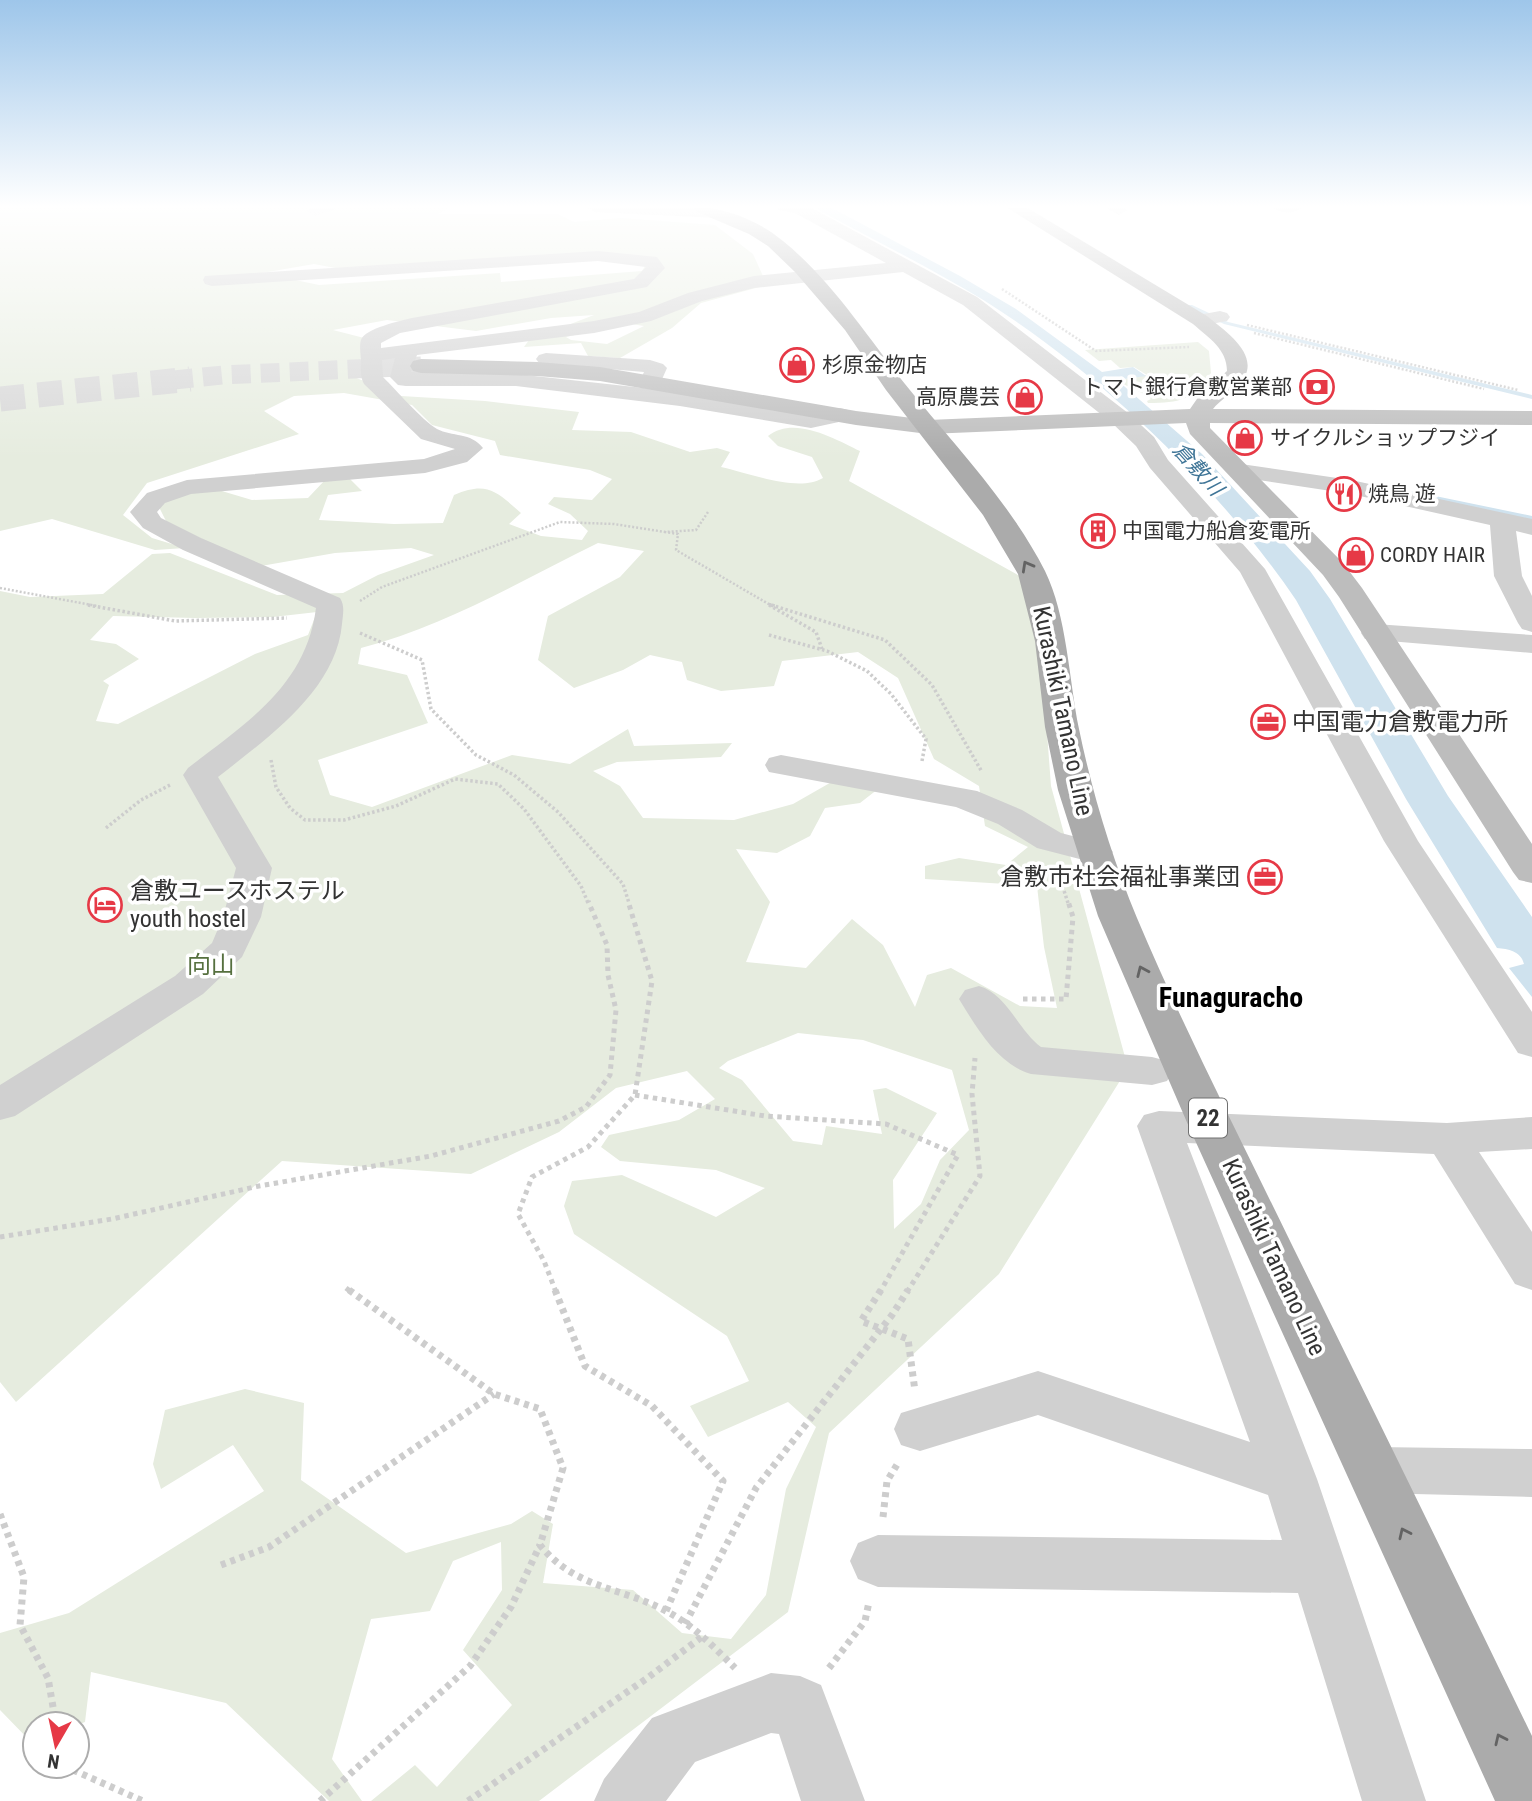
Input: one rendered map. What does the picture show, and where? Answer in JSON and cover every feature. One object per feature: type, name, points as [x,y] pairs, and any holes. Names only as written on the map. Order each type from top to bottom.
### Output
[{"type":"main road","name":"Kurashiki Tamano Line","points":[[821,291],[852,326],[894,385],[995,512],[1032,574],[1050,641],[1062,727],[1073,778],[1075,859],[1117,916],[1165,1060],[1212,1127],[1529,1801]]},
{"type":"street","points":[[0,1105],[190,985],[229,949],[242,917],[254,868],[200,775],[298,691],[340,626],[330,604],[192,544],[152,523],[143,512],[156,498],[187,487],[425,466],[459,457],[471,448],[456,440],[429,434],[372,379],[371,340],[394,328],[603,291]]},
{"type":"street","points":[[715,291],[644,317],[509,339],[414,359],[400,372],[401,377],[406,380],[516,380],[668,397],[811,421],[840,415]]},
{"type":"street","points":[[952,291],[970,301],[1126,418],[1146,442],[1158,463],[1252,569],[1401,841],[1532,1043]]},
{"type":"street","points":[[1160,291],[1209,319],[1227,342],[1240,366],[1234,380],[1209,399],[1198,416],[1198,429],[1333,569],[1352,594],[1532,872]]},
{"type":"street","points":[[509,339],[512,350],[528,356],[650,366],[656,368],[651,381]]},
{"type":"street","points":[[371,355],[651,381],[840,415],[928,426],[1162,416],[1532,418]]},
{"type":"street","points":[[770,402],[835,405],[882,395],[894,385]]},
{"type":"street","points":[[1241,471],[1351,487],[1532,527]]},
{"type":"street","points":[[1502,520],[1532,623]]},
{"type":"street","points":[[1375,633],[1532,644]]},
{"type":"street","points":[[781,765],[965,798],[997,811],[1075,859]]},
{"type":"street","points":[[979,999],[1016,1049],[1031,1060],[1165,1060],[1159,1126],[1290,1479],[1394,1801]]},
{"type":"street","points":[[1159,1126],[1447,1139],[1532,1133]]},
{"type":"street","points":[[1447,1139],[1532,1272]]},
{"type":"street","points":[[920,1429],[1038,1393],[1290,1479]]},
{"type":"street","points":[[1374,1470],[1532,1473]]},
{"type":"street","points":[[878,1561],[1318,1567]]},
{"type":"street","points":[[626,1801],[674,1740],[785,1704],[833,1801]]},
{"type":"path","points":[[1005,291],[1096,351],[1198,346]]},
{"type":"path","points":[[1209,319],[1520,391]]},
{"type":"path","points":[[1209,319],[1492,391]]},
{"type":"path","points":[[665,532],[696,530],[708,512]]},
{"type":"path","points":[[340,626],[360,601],[382,587],[560,522],[614,524],[678,534],[676,550],[816,632],[822,649]]},
{"type":"path","points":[[0,588],[176,621],[289,618],[340,626],[422,660],[431,709],[477,755],[514,775],[558,812],[624,884],[652,981],[635,1095],[588,1147],[532,1177],[518,1214],[544,1261],[585,1366],[652,1406],[723,1481],[666,1611]]},
{"type":"path","points":[[769,604],[886,640],[932,685],[982,771],[997,811]]},
{"type":"path","points":[[769,635],[822,649],[849,661],[877,679],[926,739],[917,789]]},
{"type":"path","points":[[0,1237],[112,1219],[259,1186],[431,1156],[559,1121],[586,1107],[610,1075],[616,1010],[608,975],[607,945],[581,886],[524,808],[498,784],[455,779],[396,806],[344,820],[305,820],[290,808],[276,788],[271,761],[275,753]]},
{"type":"path","points":[[107,828],[141,800],[175,783],[200,775]]},
{"type":"path","points":[[685,1625],[757,1488],[881,1329],[980,1176],[972,1094],[979,999],[1066,999],[1075,859]]},
{"type":"path","points":[[540,1545],[550,1562],[596,1587],[666,1611],[703,1636],[785,1704],[865,1621],[878,1561],[887,1481],[920,1429],[908,1339],[862,1321],[901,1259],[958,1155],[887,1124],[765,1116],[635,1095]]},
{"type":"path","points":[[320,1801],[470,1665],[511,1608],[540,1545],[563,1468],[540,1409],[495,1394],[346,1288]]},
{"type":"path","points":[[221,1565],[269,1547],[495,1394]]},
{"type":"path","points":[[0,1514],[24,1577],[20,1625],[48,1678],[54,1710]]},
{"type":"path","points":[[468,1801],[541,1748],[651,1678],[703,1636]]},
{"type":"path","points":[[91,1778],[143,1801]]},
{"type":"green space","name":"向山","points":[[0,291],[745,291],[701,303],[672,328],[620,358],[588,356],[581,343],[524,347],[529,340],[594,315],[551,318],[476,331],[387,320],[333,330],[368,339],[354,377],[401,396],[485,401],[579,412],[572,430],[631,432],[690,452],[717,448],[730,452],[721,467],[787,483],[813,482],[823,478],[812,457],[778,446],[768,436],[778,430],[790,428],[814,431],[860,451],[849,481],[1036,585],[1051,786],[1128,1068],[999,1274],[829,1433],[788,1612],[539,1801],[371,1801],[415,1765],[437,1787],[512,1705],[463,1650],[502,1590],[501,1542],[453,1561],[430,1611],[371,1619],[332,1759],[362,1801],[329,1801],[226,1703],[91,1672],[86,1710],[21,1710],[21,1732],[0,1710],[0,1633],[69,1613],[264,1491],[233,1445],[161,1489],[153,1464],[165,1410],[245,1389],[304,1403],[301,1480],[406,1553],[511,1524],[532,1511],[553,1524],[543,1583],[633,1590],[682,1633],[731,1639],[766,1595],[786,1489],[816,1427],[788,1402],[708,1437],[690,1406],[749,1381],[727,1336],[574,1234],[564,1206],[572,1181],[622,1175],[716,1217],[765,1188],[716,1170],[620,1161],[601,1147],[609,1135],[679,1120],[715,1099],[687,1071],[616,1088],[559,1132],[471,1174],[282,1161],[16,1402],[0,1382],[0,591],[30,597],[103,594],[152,554],[170,553],[277,595],[343,593],[378,575],[434,555],[411,548],[335,553],[261,566],[167,523],[158,505],[185,494],[215,489],[252,500],[308,498],[325,480],[349,478],[362,491],[328,495],[319,520],[394,524],[443,523],[454,495],[483,489],[498,494],[521,513],[509,524],[541,536],[582,540],[588,531],[570,514],[548,504],[554,497],[592,500],[612,479],[590,470],[500,455],[495,441],[432,425],[412,405],[344,393],[294,396],[264,411],[299,434],[147,483],[123,515],[152,538],[185,548],[155,550],[52,519],[0,531]],"holes":[[[625,323],[644,326],[607,344],[571,340],[566,337]],[[598,543],[644,551],[620,577],[548,616],[538,660],[574,688],[623,670],[650,655],[682,662],[687,680],[721,691],[774,686],[782,661],[858,652],[898,678],[934,759],[979,786],[985,826],[1028,847],[1006,865],[959,858],[925,866],[925,879],[1037,886],[1044,947],[1057,1008],[1020,1006],[951,968],[927,975],[915,1007],[883,945],[852,919],[806,968],[746,962],[770,902],[736,849],[777,853],[810,836],[825,808],[860,803],[878,789],[849,772],[793,804],[734,820],[643,818],[620,786],[593,771],[617,762],[721,757],[732,743],[634,746],[628,729],[570,764],[512,755],[372,807],[330,795],[318,760],[428,723],[407,675],[358,664],[361,648],[423,628],[453,615]],[[317,612],[308,635],[255,654],[118,724],[96,721],[109,685],[103,681],[139,659],[116,644],[90,640],[113,616],[273,617]],[[798,1033],[863,1040],[952,1070],[969,1130],[940,1160],[921,1204],[894,1229],[893,1180],[937,1113],[886,1088],[873,1090],[882,1134],[826,1126],[822,1145],[793,1141],[742,1080],[719,1068],[728,1061]]]},
{"type":"green space","points":[[1198,342],[1209,351],[1211,373],[1191,394],[1177,401],[1159,403],[1148,403],[1151,399],[1117,380],[1147,375],[1134,367],[1120,368],[1111,360],[1099,361],[1085,350]]},
{"type":"water","name":"倉敷川","points":[[969,291],[986,291],[1016,309],[1102,372],[1133,367],[1146,376],[1117,380],[1202,454],[1310,571],[1330,599],[1448,796],[1532,917],[1532,997],[1509,968],[1524,964],[1520,956],[1514,951],[1497,948],[1406,799],[1296,600],[1265,558],[1194,475],[1114,398],[1029,330]]},
{"type":"waterway","points":[[1190,306],[1226,323],[1532,397]]},
{"type":"waterway","points":[[1377,486],[1532,518]]},
{"type":"tunnel","points":[[174,380],[223,375],[421,366]]},
{"type":"tunnel","points":[[0,399],[190,379]]},
{"type":"place","name":"杉原金物店","points":[[797,365]]},
{"type":"place","name":"トマト銀行倉敷営業部","points":[[1317,387]]},
{"type":"place","name":"高原農芸","points":[[1025,397]]},
{"type":"place","name":"サイクルショップフジイ","points":[[1245,438]]},
{"type":"place","name":"焼鳥 遊","points":[[1344,494]]},
{"type":"place","name":"中国電力船倉変電所","points":[[1098,531]]},
{"type":"place","name":"CORDY HAIR","points":[[1356,555]]},
{"type":"place","name":"中国電力倉敷電力所","points":[[1268,722]]},
{"type":"place","name":"倉敷市社会福祉事業団","points":[[1265,877]]},
{"type":"place","name":"倉敷ユースホステル youth hostel","points":[[105,905]]},
{"type":"district","name":"Funaguracho","points":[[1231,997]]}]
